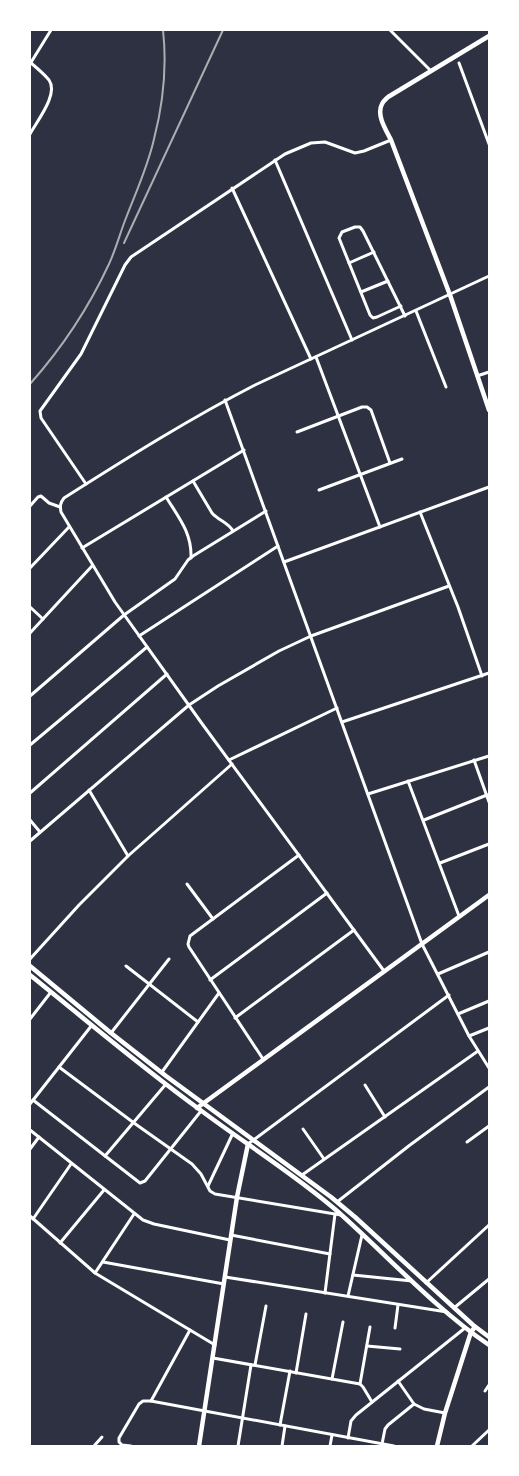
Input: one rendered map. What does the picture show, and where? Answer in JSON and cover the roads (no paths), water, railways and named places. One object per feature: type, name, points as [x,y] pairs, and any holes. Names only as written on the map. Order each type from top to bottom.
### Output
[{"type":"main road","points":[[489,36],[388,97],[380,110],[381,119],[391,140],[450,295],[489,410]]},
{"type":"main road","points":[[199,1110],[203,1103],[262,1059],[489,895]]},
{"type":"main road","points":[[30,966],[111,1033],[337,1203],[475,1327],[488,1335]]},
{"type":"main road","points":[[30,976],[199,1110],[298,1181],[342,1216],[465,1328],[489,1345]]},
{"type":"main road","points":[[199,1446],[237,1197],[248,1144]]},
{"type":"main road","points":[[437,1446],[445,1412],[471,1332],[475,1327]]},
{"type":"street","points":[[30,134],[49,101],[52,86],[49,80],[30,64],[51,30]]},
{"type":"street","points":[[390,30],[431,71]]},
{"type":"street","points":[[459,63],[489,142]]},
{"type":"street","points":[[86,484],[41,418],[40,411],[81,354],[127,261],[150,243],[284,154],[311,143],[325,142],[355,153],[391,140]]},
{"type":"street","points":[[275,160],[352,340]]},
{"type":"street","points":[[232,188],[311,359]]},
{"type":"street","points":[[401,306],[373,318],[370,315],[339,238],[342,232],[360,227],[374,252],[401,306],[406,316]]},
{"type":"street","points":[[349,263],[374,252]]},
{"type":"street","points":[[384,971],[228,760],[124,615],[69,527],[60,507],[61,501],[64,498],[225,400],[489,278]]},
{"type":"street","points":[[361,292],[388,280]]},
{"type":"street","points":[[416,311],[446,387]]},
{"type":"street","points":[[316,357],[380,527]]},
{"type":"street","points":[[477,376],[489,372]]},
{"type":"street","points":[[225,400],[422,944],[469,1036],[488,1065]]},
{"type":"street","points":[[296,432],[362,407],[367,407],[370,410],[390,463]]},
{"type":"street","points":[[82,548],[244,450]]},
{"type":"street","points":[[319,490],[402,459]]},
{"type":"street","points":[[193,481],[212,513],[216,518],[227,522],[233,531]]},
{"type":"street","points":[[284,562],[489,487]]},
{"type":"street","points":[[30,506],[39,496],[49,503],[60,507]]},
{"type":"street","points":[[166,497],[187,532],[191,548],[191,558]]},
{"type":"street","points":[[30,696],[124,615],[175,579],[191,558],[266,511]]},
{"type":"street","points":[[420,512],[450,586],[482,676]]},
{"type":"street","points":[[30,568],[69,527]]},
{"type":"street","points":[[139,636],[278,546]]},
{"type":"street","points":[[30,633],[92,565]]},
{"type":"street","points":[[30,841],[189,706],[248,667],[311,636],[450,586]]},
{"type":"street","points":[[30,607],[43,619]]},
{"type":"street","points":[[30,745],[147,647]]},
{"type":"street","points":[[342,722],[489,673]]},
{"type":"street","points":[[30,793],[167,674]]},
{"type":"street","points":[[228,760],[337,708]]},
{"type":"street","points":[[368,794],[489,756]]},
{"type":"street","points":[[474,760],[489,802]]},
{"type":"street","points":[[30,959],[79,905],[128,856],[232,764]]},
{"type":"street","points":[[408,781],[459,917]]},
{"type":"street","points":[[89,790],[128,856]]},
{"type":"street","points":[[424,820],[486,795]]},
{"type":"street","points":[[30,820],[40,832]]},
{"type":"street","points":[[440,864],[489,844]]},
{"type":"street","points":[[262,1059],[188,944],[190,936],[299,855]]},
{"type":"street","points":[[187,884],[213,919]]},
{"type":"street","points":[[210,980],[327,893]]},
{"type":"street","points":[[235,1018],[354,930]]},
{"type":"street","points":[[438,974],[489,952]]},
{"type":"street","points":[[111,1033],[169,959]]},
{"type":"street","points":[[126,966],[198,1022]]},
{"type":"street","points":[[30,1019],[51,992]]},
{"type":"street","points":[[162,1072],[219,993]]},
{"type":"street","points":[[248,1144],[449,995]]},
{"type":"street","points":[[458,1014],[489,1001]]},
{"type":"street","points":[[30,1104],[92,1024]]},
{"type":"street","points":[[469,1036],[489,1028]]},
{"type":"street","points":[[301,1176],[478,1051]]},
{"type":"street","points":[[59,1067],[198,1169],[210,1191],[215,1194],[342,1216]]},
{"type":"street","points":[[105,1156],[166,1084]]},
{"type":"street","points":[[365,1085],[385,1117]]},
{"type":"street","points":[[337,1203],[410,1145],[489,1088]]},
{"type":"street","points":[[33,1100],[140,1183],[145,1181],[171,1149],[199,1110]]},
{"type":"street","points":[[467,1142],[489,1126]]},
{"type":"street","points":[[302,1129],[324,1159]]},
{"type":"street","points":[[30,1130],[143,1220],[154,1224],[330,1254]]},
{"type":"street","points":[[207,1186],[233,1133]]},
{"type":"street","points":[[30,1149],[39,1137]]},
{"type":"street","points":[[72,1164],[31,1217],[95,1273],[215,1345]]},
{"type":"street","points":[[60,1243],[104,1190]]},
{"type":"street","points":[[95,1273],[134,1214]]},
{"type":"street","points":[[325,1293],[335,1214]]},
{"type":"street","points":[[426,1283],[489,1226]]},
{"type":"street","points":[[348,1296],[362,1235]]},
{"type":"street","points":[[103,1262],[224,1284]]},
{"type":"street","points":[[353,1275],[412,1281]]},
{"type":"street","points":[[225,1277],[447,1312]]},
{"type":"street","points":[[454,1308],[489,1279]]},
{"type":"street","points":[[395,1328],[398,1305]]},
{"type":"street","points":[[238,1446],[242,1418],[266,1306]]},
{"type":"street","points":[[296,1373],[306,1314]]},
{"type":"street","points":[[332,1379],[343,1322]]},
{"type":"street","points":[[360,1384],[370,1327]]},
{"type":"street","points":[[348,1438],[353,1417],[465,1328]]},
{"type":"street","points":[[151,1401],[190,1330]]},
{"type":"street","points":[[367,1346],[400,1349]]},
{"type":"street","points":[[213,1358],[360,1384],[372,1402]]},
{"type":"street","points":[[280,1425],[290,1372]]},
{"type":"street","points":[[398,1381],[414,1404],[424,1409],[445,1412]]},
{"type":"street","points":[[485,1391],[489,1385]]},
{"type":"street","points":[[130,1446],[122,1445],[119,1442],[119,1438],[139,1404],[143,1401],[394,1446]]},
{"type":"street","points":[[382,1444],[385,1429],[388,1425],[414,1404]]},
{"type":"street","points":[[282,1446],[285,1426]]},
{"type":"street","points":[[472,1446],[489,1430]]},
{"type":"street","points":[[330,1446],[332,1435]]},
{"type":"street","points":[[94,1446],[102,1437]]},
{"type":"railway","points":[[30,384],[64,342],[93,296],[111,258],[142,179],[157,126],[162,99],[165,57],[163,30]]},
{"type":"railway","points":[[124,243],[223,30]]}]
